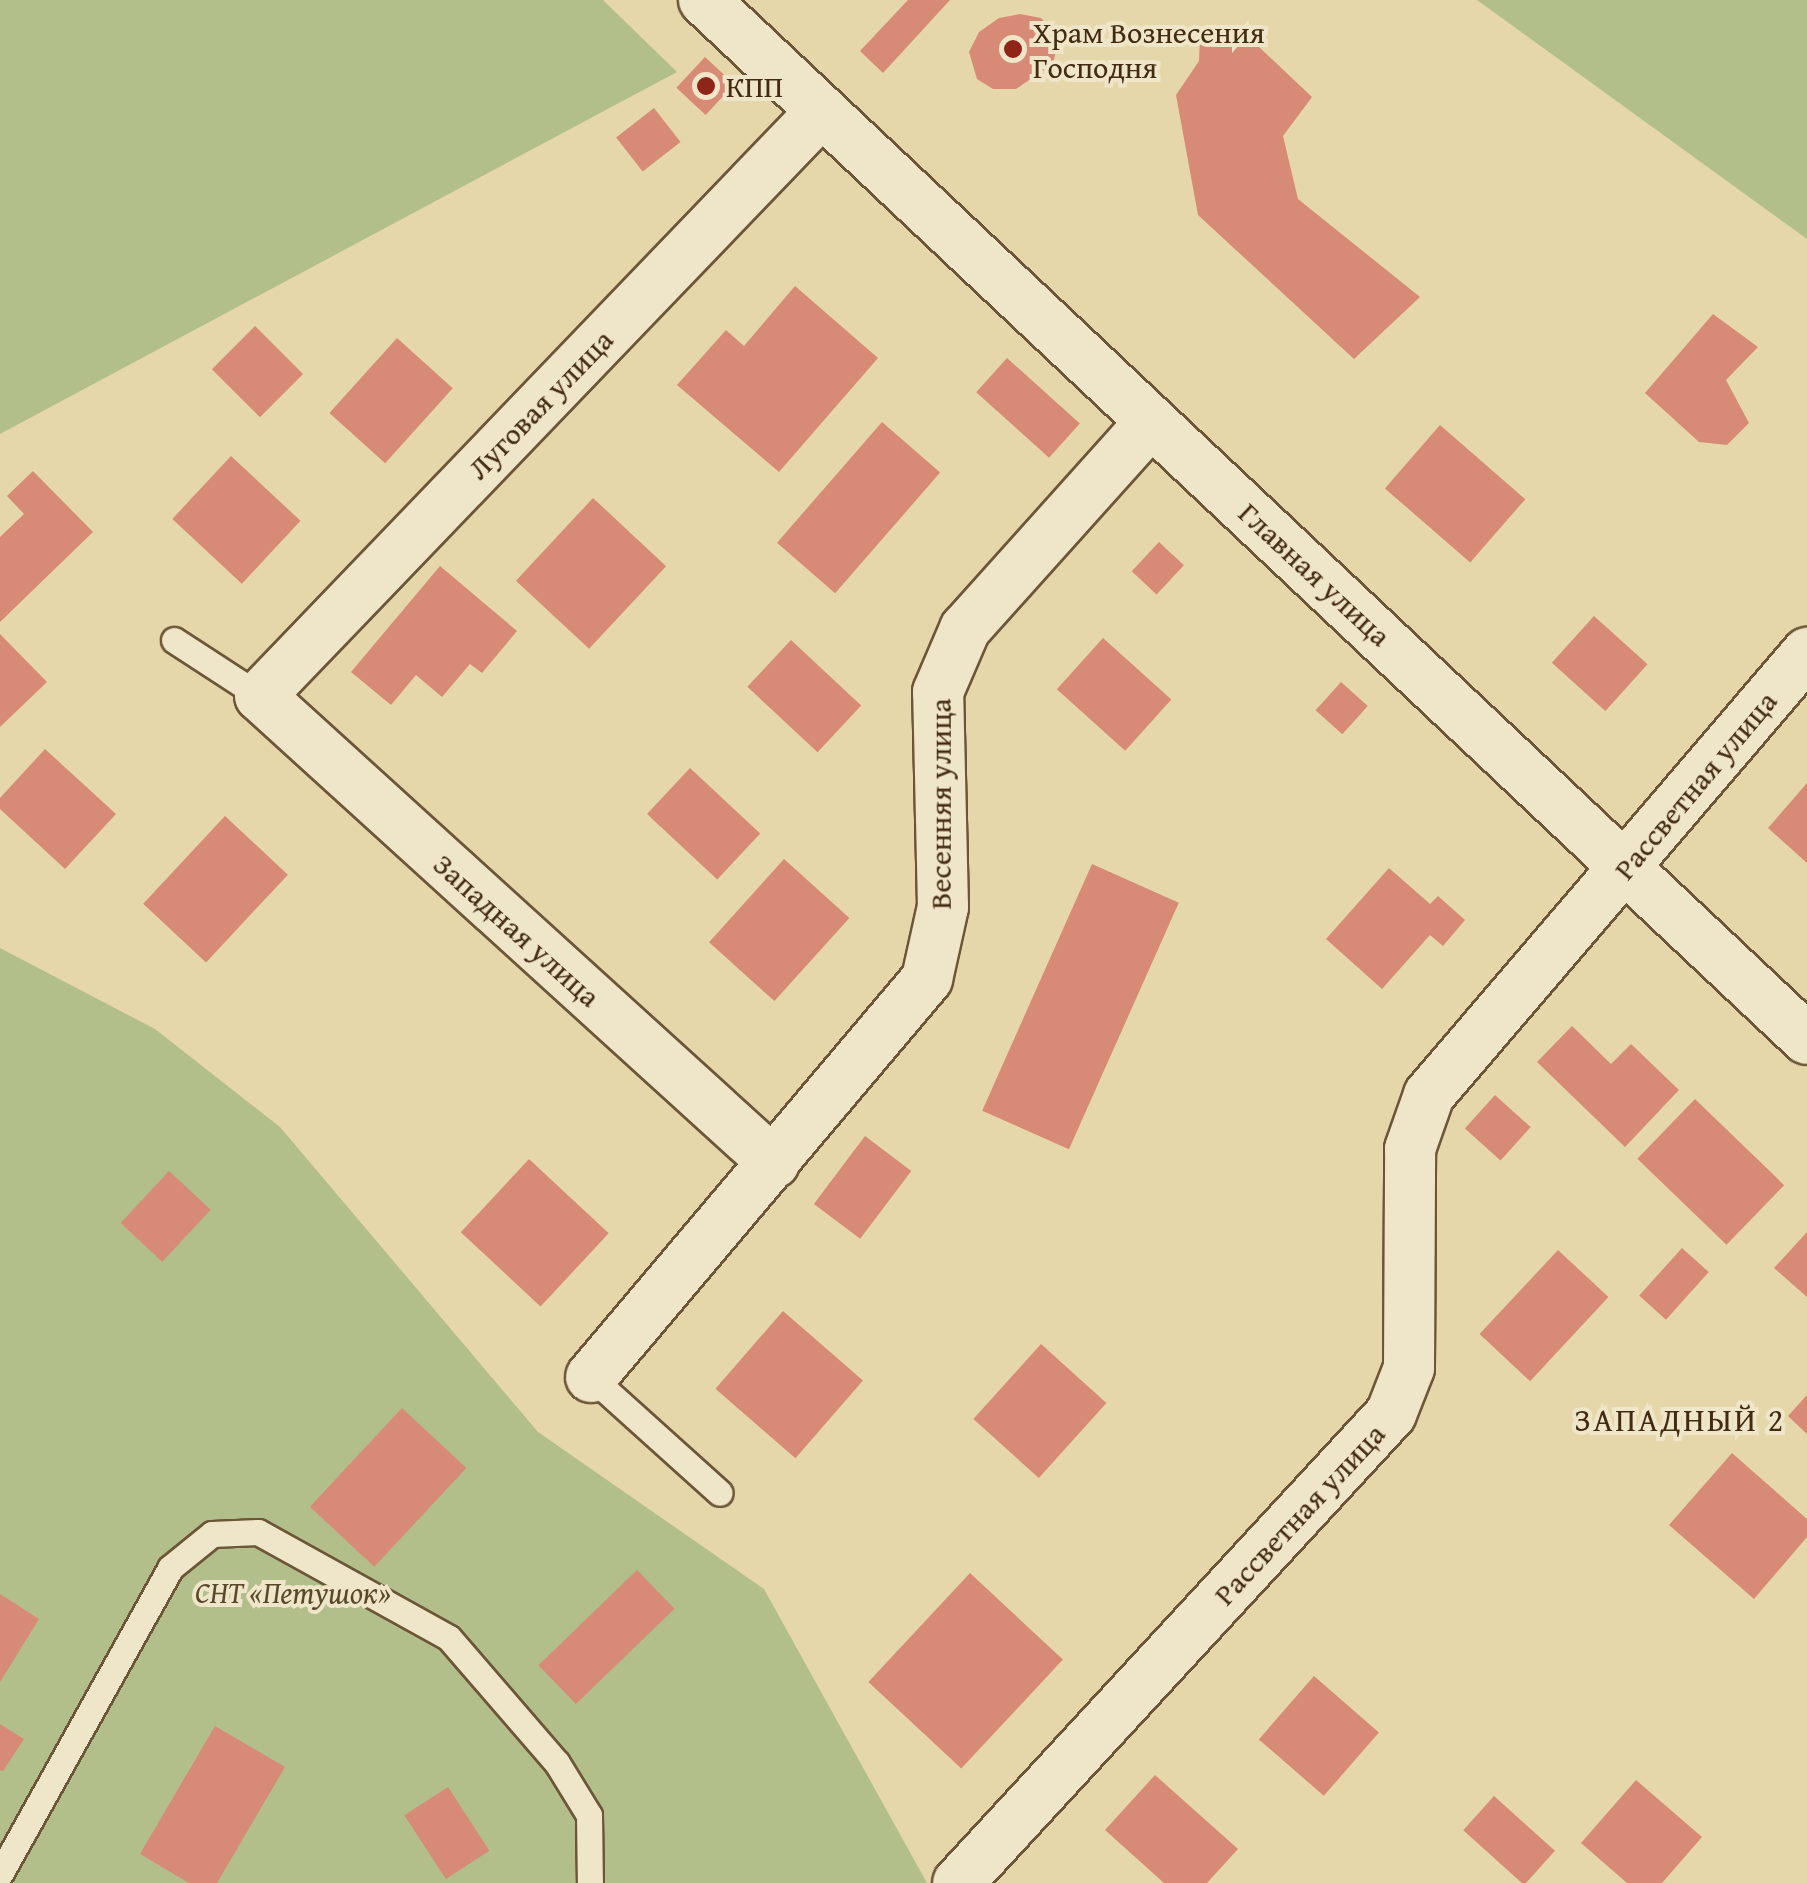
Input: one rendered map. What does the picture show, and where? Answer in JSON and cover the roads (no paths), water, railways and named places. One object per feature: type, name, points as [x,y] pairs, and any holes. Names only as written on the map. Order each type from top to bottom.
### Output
[{"type":"street","name":"Главная улица","points":[[704,0],[1628,866],[1807,1039]]},
{"type":"street","name":"Луговая улица","points":[[260,696],[821,112]]},
{"type":"street","name":"Весенняя улица","points":[[591,1377],[927,979],[943,907],[938,692],[966,629],[1152,422]]},
{"type":"street","name":"Рассветная улица","points":[[958,1883],[1391,1414],[1409,1368],[1410,1149],[1429,1095],[1807,653]]},
{"type":"street","name":"Западная улица","points":[[260,696],[774,1163]]},
{"type":"lane","points":[[174,640],[260,696]]},
{"type":"lane","points":[[591,1377],[720,1493]]},
{"type":"lane","points":[[0,1874],[170,1568],[212,1534],[258,1532],[449,1638],[557,1763],[589,1815],[590,1883]]},
{"type":"place","name":"Храм Вознесения Господня","points":[[1013,49]]},
{"type":"place","name":"КПП","points":[[706,86]]},
{"type":"district","name":"ЗАПАДНЫЙ 2","points":[[1680,1420]]},
{"type":"park label","name":"СНТ «Петушок»","points":[[293,1592]]}]
